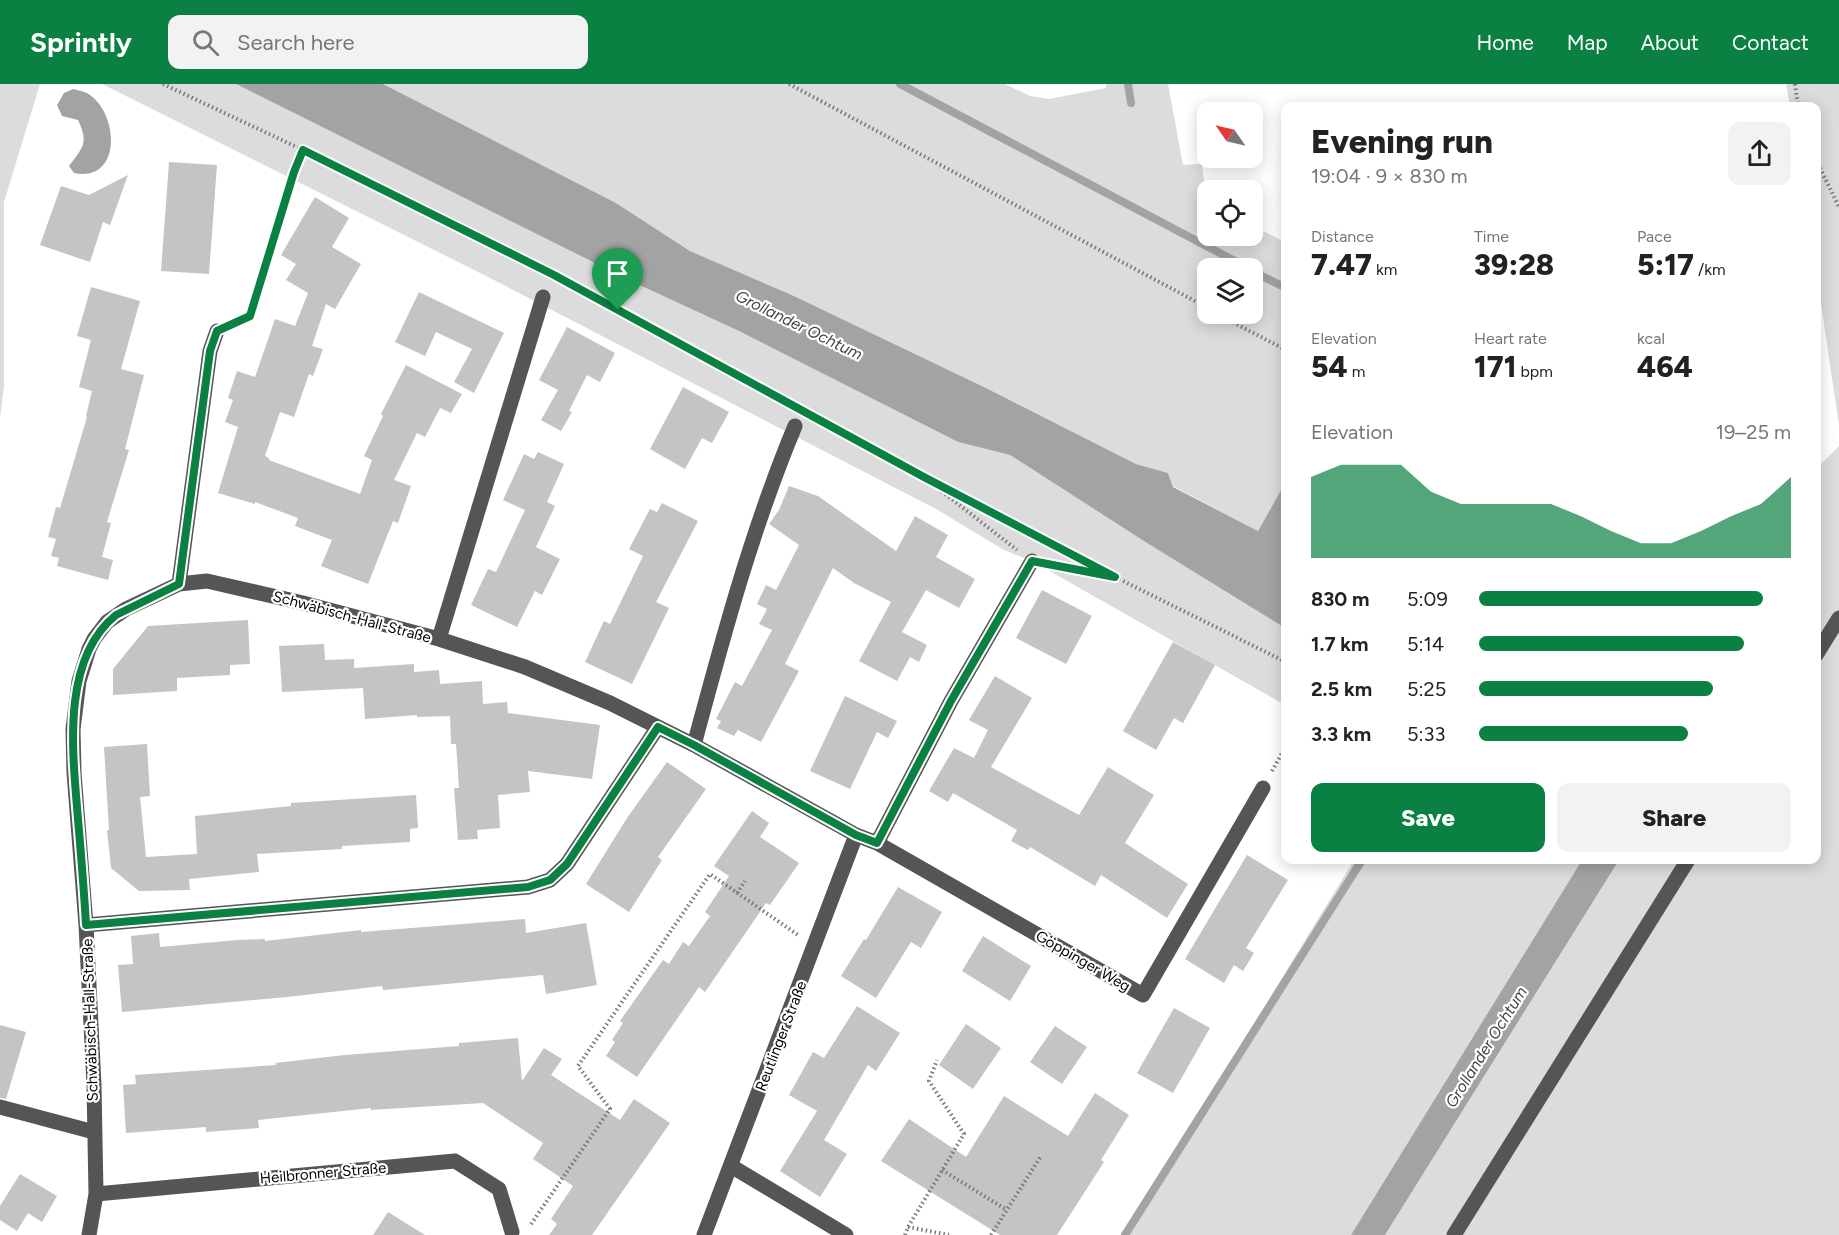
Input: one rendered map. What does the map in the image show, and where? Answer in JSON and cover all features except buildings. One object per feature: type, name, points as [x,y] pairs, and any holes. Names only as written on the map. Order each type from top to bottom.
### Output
[{"type":"street","name":"Schwäbisch-Hall-Straße","points":[[439,639],[543,297]]},
{"type":"street","points":[[179,584],[210,351],[217,331]]},
{"type":"street","points":[[694,745],[751,540],[795,426]]},
{"type":"street","points":[[877,843],[951,701],[1032,561]]},
{"type":"street","name":"Schwäbisch-Hall-Straße","points":[[89,1235],[96,1194],[94,1086],[86,925],[73,750],[75,705],[82,670],[94,639],[107,622],[126,609],[179,584],[207,581],[303,603],[439,639],[525,668],[610,703],[694,745],[856,835],[877,843]]},
{"type":"street","points":[[1821,647],[1839,618]]},
{"type":"street","points":[[86,925],[528,887],[550,880],[567,864],[658,727]]},
{"type":"street","name":"Göppinger Weg","points":[[877,843],[1143,995],[1263,788]]},
{"type":"street","name":"Reutlinger Straße","points":[[704,1235],[856,835]]},
{"type":"street","points":[[1454,1235],[1686,864]]},
{"type":"street","points":[[0,1107],[94,1132]]},
{"type":"street","name":"Heilbronner Straße","points":[[96,1194],[455,1161],[499,1189],[512,1232]]},
{"type":"street","points":[[731,1166],[846,1235]]},
{"type":"path","points":[[163,84],[303,150],[554,275],[922,476],[1115,577],[1281,660]]},
{"type":"path","points":[[789,84],[1197,302]]},
{"type":"path","points":[[1795,84],[1797,102]]},
{"type":"path","points":[[217,331],[250,316],[294,172],[303,150]]},
{"type":"path","points":[[1821,170],[1839,207]]},
{"type":"path","points":[[1236,324],[1281,347]]},
{"type":"path","points":[[922,476],[1032,561],[1115,577]]},
{"type":"path","points":[[1263,788],[1281,755]]},
{"type":"path","points":[[530,1225],[610,1109],[578,1066],[710,874],[815,947]]},
{"type":"path","points":[[737,893],[745,881]]},
{"type":"path","points":[[905,1235],[964,1134],[929,1082],[937,1060]]},
{"type":"path","points":[[991,1235],[1041,1156]]},
{"type":"path","points":[[942,1170],[1007,1210]]},
{"type":"path","points":[[908,1227],[949,1235]]},
{"type":"shaded area","points":[[0,84],[40,84],[4,202],[4,386],[0,418]]},
{"type":"shaded area","points":[[102,84],[236,84],[635,283],[739,331],[958,442],[1010,455],[1281,626],[1281,703],[1032,561],[1004,550],[936,509],[490,278]]},
{"type":"shaded area","points":[[383,84],[1005,84],[1030,96],[1049,99],[1106,88],[1106,84],[1168,84],[1183,165],[1197,164],[1197,168],[1202,168],[1204,180],[1197,180],[1197,246],[1263,246],[1263,231],[1281,240],[1281,490],[1258,531],[1173,486],[1168,473],[1136,464],[984,387],[794,296],[690,251],[616,203]]},
{"type":"shaded area","points":[[1786,84],[1839,84],[1839,425],[1821,304],[1821,102],[1789,102]]},
{"type":"shaded area","points":[[1839,446],[1839,1235],[1385,1235],[1617,864],[1821,864],[1821,464]]},
{"type":"shaded area","points":[[1352,864],[1580,864],[1351,1235],[1125,1235]]},
{"type":"water","name":"Grollander Ochtum","points":[[236,84],[383,84],[616,203],[690,251],[794,296],[984,387],[1136,464],[1168,473],[1173,487],[1258,531],[1281,490],[1281,626],[1010,455],[958,442],[739,331],[635,283]]},
{"type":"water","points":[[73,89],[87,93],[98,102],[110,129],[111,144],[108,157],[101,167],[90,173],[74,173],[69,166],[81,149],[83,134],[78,120],[62,116],[57,105],[64,93]]},
{"type":"water","name":"Grollander Ochtum","points":[[1580,864],[1617,864],[1385,1235],[1351,1235]]},
{"type":"waterway","points":[[900,84],[1229,258]]},
{"type":"waterway","points":[[1128,84],[1131,103]]},
{"type":"waterway","points":[[1263,276],[1281,286]]},
{"type":"waterway","points":[[1125,1235],[1359,864]]},
{"type":"route","points":[[303,150],[554,275],[618,310],[922,476],[1115,577],[1032,561],[951,701],[877,843],[856,835],[658,727],[567,864],[550,880],[528,887],[86,925],[73,750],[75,705],[85,659],[94,639],[107,622],[153,595],[179,584],[210,351],[217,331],[250,316],[294,172],[303,150]]}]
